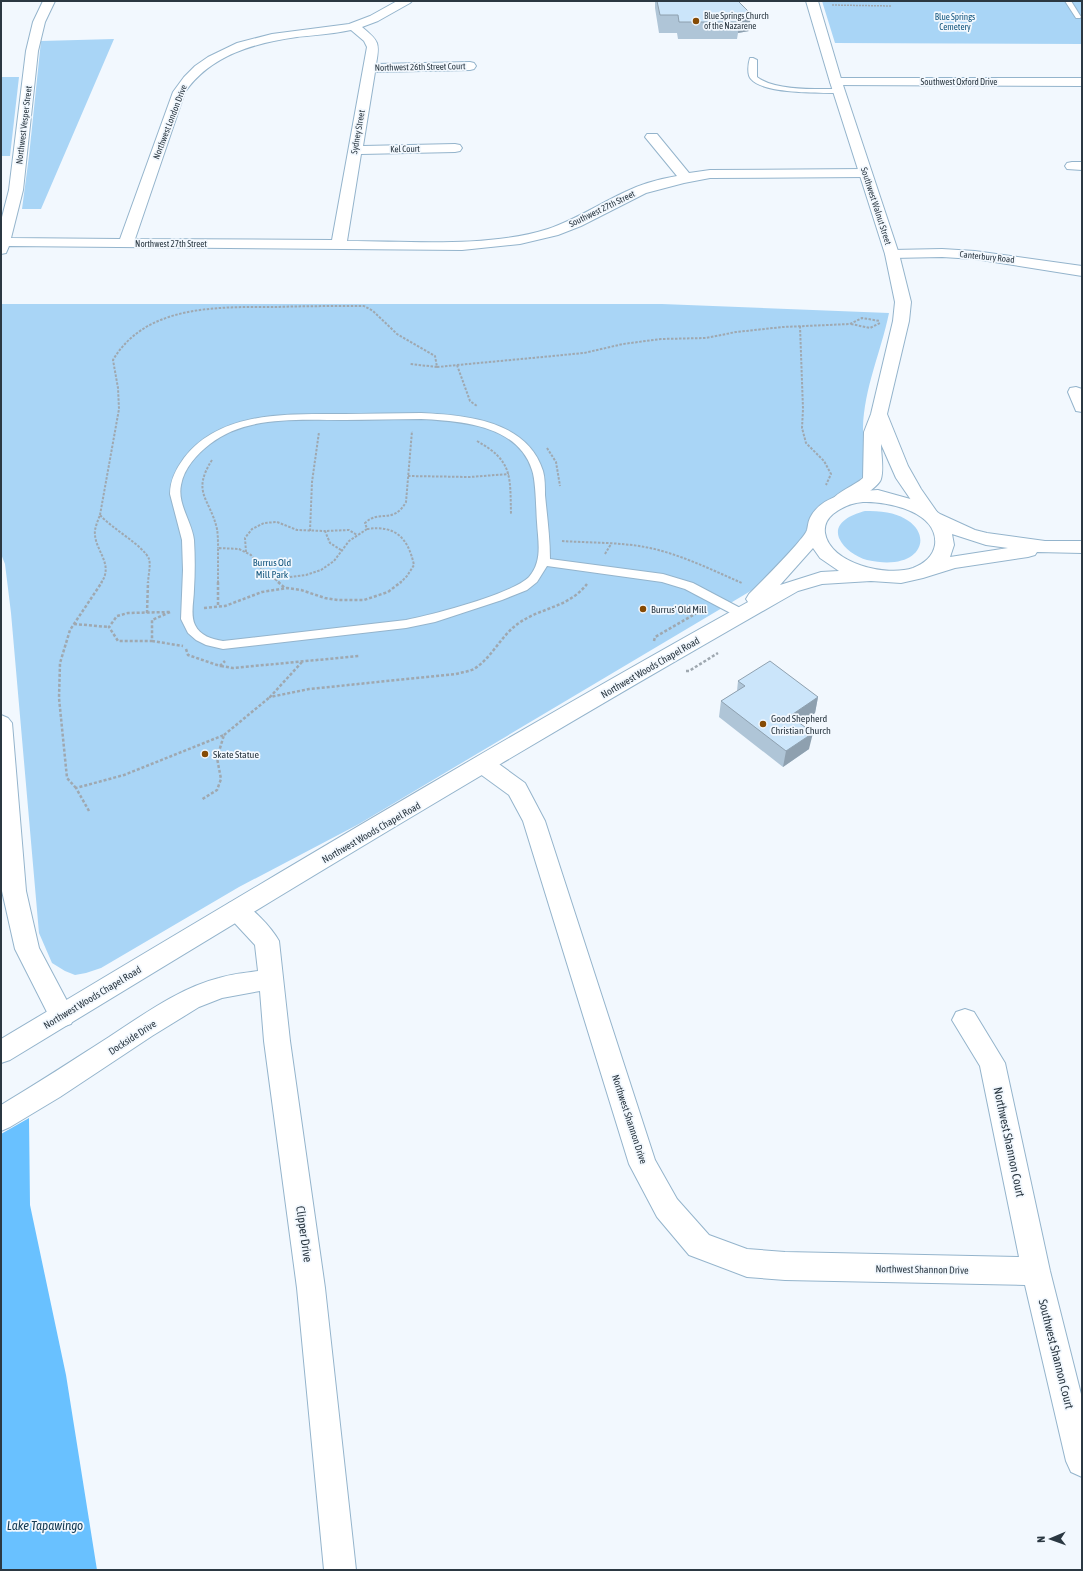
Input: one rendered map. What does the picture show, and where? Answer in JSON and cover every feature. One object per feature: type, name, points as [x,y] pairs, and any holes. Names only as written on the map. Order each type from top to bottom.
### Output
[{"type":"street","name":"Northwest Vesper Street","points":[[2,246],[16,190],[32,51],[39,22],[49,1]]},
{"type":"street","name":"Northwest London Drive","points":[[126,243],[180,92],[190,76],[198,68],[214,58],[257,41],[287,35],[353,26],[373,19],[406,1]]},
{"type":"street","name":"Southwest Walnut Street","points":[[813,3],[837,86],[892,254],[903,302],[901,321],[872,438],[874,468],[872,480],[861,489],[840,501]]},
{"type":"street","name":"Sydney Street","points":[[339,245],[372,47],[369,39],[353,26]]},
{"type":"street","name":"Northwest 26th Street Court","points":[[369,68],[470,66]]},
{"type":"street","name":"Southwest Oxford Drive","points":[[837,86],[1082,82]]},
{"type":"street","points":[[652,137],[686,178]]},
{"type":"street","name":"Kel Court","points":[[355,150],[455,148]]},
{"type":"street","name":"Southwest 27th Street","points":[[339,245],[462,246],[500,242],[545,234],[575,224],[641,190],[686,178],[710,174],[865,173]]},
{"type":"street","name":"Northwest 27th Street","points":[[2,246],[126,243],[339,245]]},
{"type":"street","name":"Canterbury Road","points":[[892,254],[942,253],[975,255],[1082,271]]},
{"type":"street","name":"Southwest Walnut Street","points":[[879,414],[887,442],[898,466],[908,484],[930,515]]},
{"type":"street","points":[[1045,547],[1018,553],[954,562],[912,575],[891,577],[869,575],[848,568],[831,559],[820,546],[815,533],[817,520],[826,509],[840,501],[858,497],[878,496],[899,500],[968,534],[986,539],[1045,547],[1082,547]]},
{"type":"street","points":[[912,575],[929,568],[940,557],[945,544],[942,531],[930,515]]},
{"type":"street","name":"Northwest Woods Chapel Road","points":[[742,614],[803,549],[815,533]]},
{"type":"street","name":"Northwest Woods Chapel Road","points":[[1,1052],[237,910],[650,666],[791,587],[821,578],[869,575]]},
{"type":"street","points":[[1,722],[14,891],[27,949],[62,1016]]},
{"type":"street","name":"Northwest Shannon Drive","points":[[484,765],[517,789],[534,821],[643,1164],[667,1208],[699,1245],[747,1263],[785,1266],[1036,1271]]},
{"type":"street","name":"Clipper Drive","points":[[237,910],[267,941],[277,1041],[311,1288],[340,1570]]},
{"type":"street","name":"Dockside Drive","points":[[1,1119],[52,1089],[143,1028],[190,1000],[220,988],[272,979]]},
{"type":"street","name":"Northwest Shannon Court","points":[[965,1020],[992,1064],[1036,1271]]},
{"type":"street","name":"Southwest Shannon Court","points":[[1036,1271],[1082,1461]]},
{"type":"lane","points":[[1068,1],[1078,17]]},
{"type":"lane","points":[[752,60],[754,77],[758,83],[788,89],[837,86]]},
{"type":"lane","points":[[421,416],[478,421],[506,433],[523,447],[534,460],[538,471],[544,562],[533,579],[523,587],[498,597],[431,619],[406,624],[233,645],[212,643],[199,638],[190,629],[187,618],[188,539],[176,498],[177,480],[188,460],[200,447],[221,433],[237,426],[259,420],[299,417],[421,416]]},
{"type":"lane","points":[[544,562],[663,578],[689,586],[742,614]]},
{"type":"path","points":[[813,3],[891,6]]},
{"type":"path","points":[[89,811],[76,788],[67,778],[59,698],[60,663],[70,630],[106,576],[104,558],[96,538],[95,530],[100,515],[119,409],[118,388],[113,360],[115,355],[137,334],[149,326],[170,316],[200,310],[232,307],[364,306],[375,312],[386,325],[397,334],[419,349],[435,356],[437,367]]},
{"type":"path","points":[[410,364],[437,367],[584,354],[623,344],[662,339],[706,338],[736,332],[800,326],[850,324],[870,328],[881,322],[877,319],[862,318],[850,324]]},
{"type":"path","points":[[800,326],[803,409],[802,428],[806,443],[824,461],[832,474],[821,490]]},
{"type":"path","points":[[367,529],[364,523],[367,519],[391,516],[402,511],[406,502],[408,476],[411,464],[412,430],[419,430]]},
{"type":"path","points":[[310,531],[310,505],[315,451],[319,431]]},
{"type":"path","points":[[472,439],[491,448],[499,455],[508,468],[511,514]]},
{"type":"path","points":[[213,459],[204,474],[201,490],[217,530],[218,607]]},
{"type":"path","points":[[408,476],[470,477],[509,474]]},
{"type":"path","points":[[100,515],[107,524],[145,552],[149,559],[147,612]]},
{"type":"path","points":[[246,552],[245,538],[252,528],[270,522],[277,522],[297,530],[349,530],[357,535]]},
{"type":"path","points":[[198,609],[232,604],[256,594],[286,588],[303,590],[330,599],[347,601],[369,599],[381,596],[405,580],[414,565],[411,550],[400,535],[394,531],[379,528],[367,529],[357,535],[341,550],[335,560],[321,571],[303,576],[273,579]]},
{"type":"path","points":[[325,531],[326,537],[330,542],[341,550]]},
{"type":"path","points":[[561,541],[639,547],[670,555],[742,584],[748,579]]},
{"type":"path","points":[[218,548],[227,548],[246,552],[251,555],[261,568],[273,579],[286,588]]},
{"type":"path","points":[[270,697],[316,688],[434,678],[456,674],[476,668],[489,656],[508,632],[520,622],[572,600],[583,591],[588,581]]},
{"type":"path","points":[[170,612],[152,620],[152,641],[118,641],[109,627],[117,616],[128,613],[170,612]]},
{"type":"path","points":[[655,637],[697,613]]},
{"type":"path","points":[[74,624],[109,627]]},
{"type":"path","points":[[220,666],[233,668],[359,656]]},
{"type":"path","points":[[76,788],[124,774],[224,735],[270,697],[302,662]]},
{"type":"path","points":[[201,800],[217,790],[220,779],[217,758],[224,735]]},
{"type":"green space","name":"Blue Springs Cemetery","points":[[822,1],[1082,1],[1082,44],[835,43]]},
{"type":"green space","points":[[114,39],[41,209],[22,209],[41,41]]},
{"type":"green space","points":[[1,77],[19,77],[10,156],[1,156]]},
{"type":"green space","name":"Burrus Old Mill Park","points":[[1,304],[662,304],[889,313],[866,399],[863,428],[866,457],[865,473],[852,486],[820,508],[814,516],[803,538],[795,548],[766,579],[754,589],[359,824],[239,887],[101,968],[75,975],[52,963],[39,933],[11,613],[5,564],[1,554]]},
{"type":"green space","points":[[865,511],[889,513],[907,520],[917,529],[920,540],[917,551],[907,559],[890,562],[867,560],[851,552],[844,546],[839,538],[839,527],[845,520],[855,514]]},
{"type":"water","name":"Lake Tapawingo","points":[[29,1118],[30,1205],[66,1375],[97,1570],[1,1570],[1,1134]]},
{"type":"building","points":[[657,1],[738,1],[751,14],[737,15],[739,22],[679,22],[678,15],[660,15]]},
{"type":"building","name":"Good Shepherd Christian Church","points":[[770,661],[818,697],[790,716],[813,733],[786,751],[721,701],[745,686],[738,681]]},
{"type":"place","name":"Blue Springs Church of the Nazarene","points":[[696,21]]},
{"type":"place","name":"Burrus' Old Mill","points":[[643,609]]},
{"type":"place","name":"Good Shepherd Christian Church","points":[[763,724]]},
{"type":"place","name":"Skate Statue","points":[[205,754]]}]
